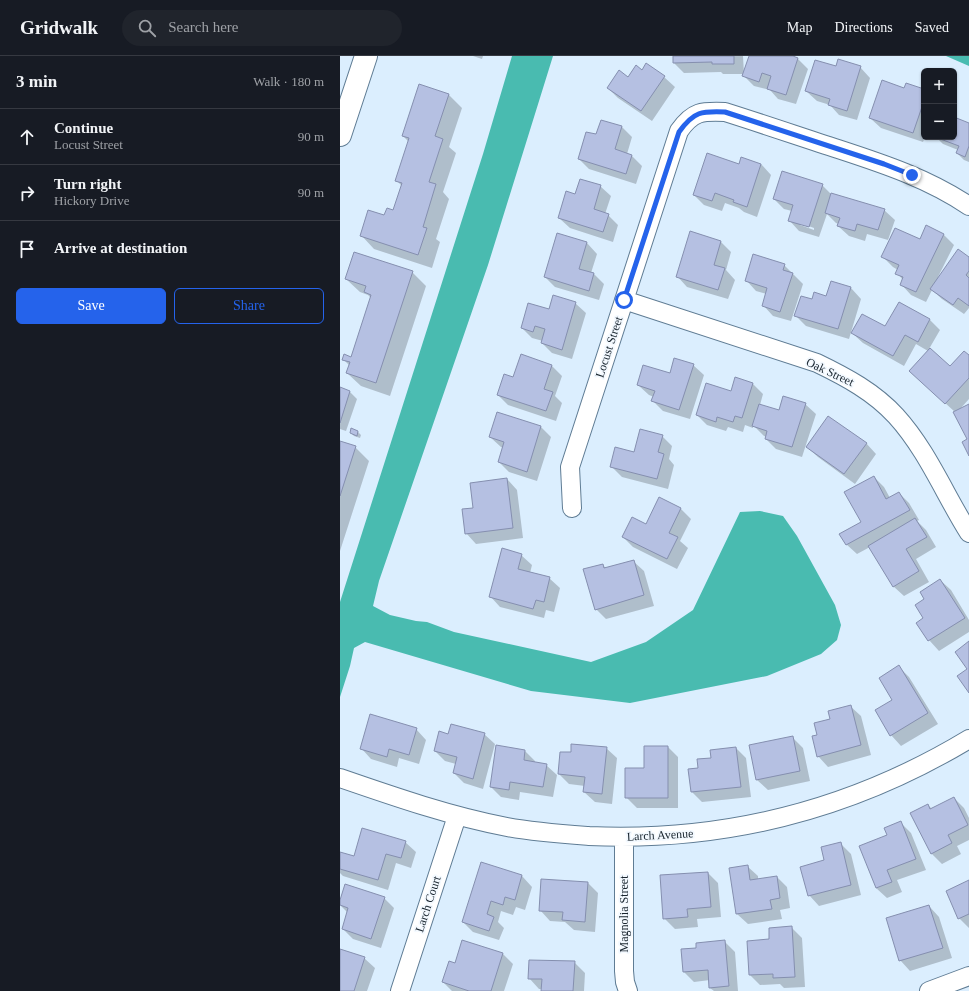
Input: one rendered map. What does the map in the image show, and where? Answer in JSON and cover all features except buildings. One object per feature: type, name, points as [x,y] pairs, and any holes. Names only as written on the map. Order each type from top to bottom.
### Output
[{"type":"main road","points":[[340,135],[366,56]]},
{"type":"street","name":"Locust Street","points":[[572,508],[570,467],[679,132],[686,122],[695,115],[706,111],[725,112],[884,164],[938,187],[969,206]]},
{"type":"street","name":"Oak Street","points":[[624,300],[817,363],[842,375],[865,390],[896,417],[914,438],[969,533]]},
{"type":"street","name":"Larch Avenue","points":[[340,778],[457,816],[508,827],[556,834],[624,837],[678,835],[726,829],[774,820],[821,807],[866,791],[900,776],[969,739]]},
{"type":"street","name":"Larch Court","points":[[400,991],[457,816]]},
{"type":"street","name":"Magnolia Street","points":[[624,837],[624,971],[628,991]]},
{"type":"street","points":[[929,991],[966,982]]},
{"type":"shaded area","points":[[512,56],[553,56],[488,265],[379,581],[373,606],[390,615],[427,622],[454,632],[591,662],[646,642],[693,610],[740,512],[760,511],[783,516],[797,536],[835,605],[841,625],[837,640],[821,654],[767,676],[630,703],[531,691],[365,642],[354,648],[340,697],[340,602],[483,154]]},
{"type":"shaded area","points":[[946,56],[969,56],[969,66]]},
{"type":"route","points":[[624,300],[679,132],[686,122],[695,115],[706,111],[725,112],[884,164],[912,175]]}]
